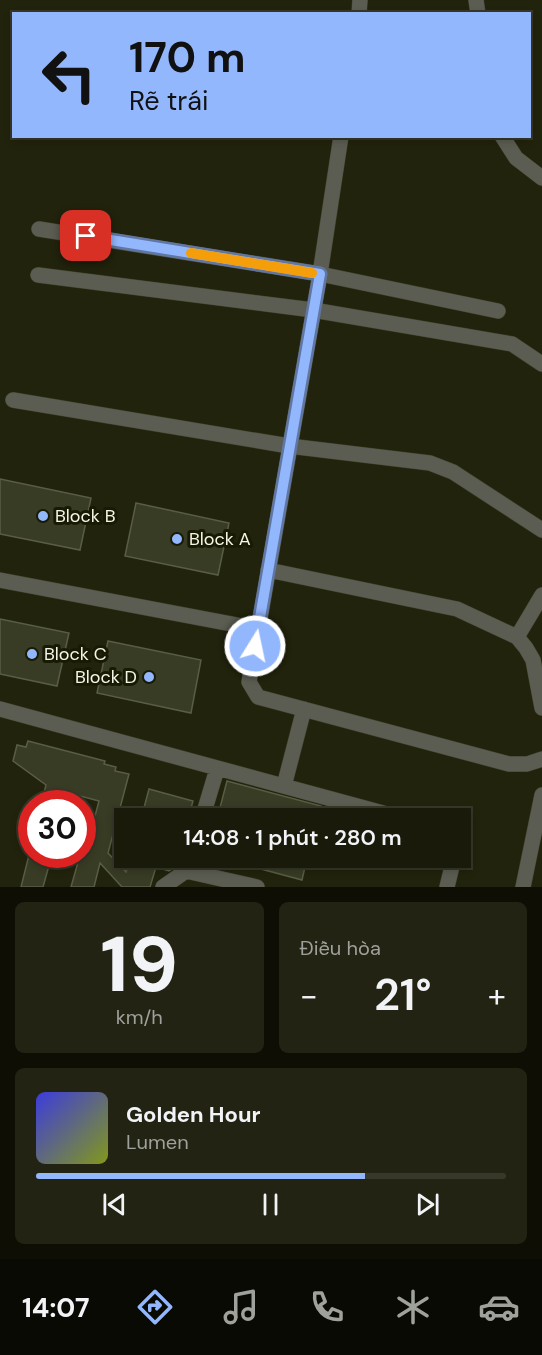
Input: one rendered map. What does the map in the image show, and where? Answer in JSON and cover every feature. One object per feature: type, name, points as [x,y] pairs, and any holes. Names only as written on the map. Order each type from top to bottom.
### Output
[{"type":"street","points":[[341,138],[320,274],[249,682],[258,697],[509,764],[527,764],[542,759]]},
{"type":"street","points":[[503,138],[516,158],[542,178]]},
{"type":"street","points":[[39,229],[320,274],[498,310]]},
{"type":"street","points":[[38,275],[313,310],[512,344],[542,364]]},
{"type":"street","points":[[14,400],[290,446],[430,463],[453,472],[542,530]]},
{"type":"street","points":[[268,570],[457,609],[517,637],[533,660],[542,708]]},
{"type":"street","points":[[0,580],[258,629]]},
{"type":"street","points":[[517,637],[542,596]]},
{"type":"street","points":[[0,709],[365,808]]},
{"type":"street","points":[[284,786],[304,709]]},
{"type":"street","points":[[205,808],[217,769]]},
{"type":"street","points":[[523,887],[542,795]]},
{"type":"street","points":[[163,887],[184,868]]},
{"type":"street","points":[[200,868],[258,887]]},
{"type":"street","points":[[447,887],[452,868]]},
{"type":"building","name":"Block B","points":[[0,479],[91,498],[80,550],[0,534]]},
{"type":"building","name":"Block A","points":[[136,503],[229,523],[218,575],[125,556]]},
{"type":"building","name":"Block C","points":[[0,619],[69,633],[57,686],[0,674]]},
{"type":"building","name":"Block D","points":[[108,641],[201,660],[191,713],[97,693]]},
{"type":"building","points":[[28,741],[105,761],[104,764],[116,767],[115,771],[129,774],[120,808],[114,808],[114,830],[108,853],[114,859],[114,868],[122,868],[126,872],[127,868],[156,868],[150,887],[122,887],[100,863],[94,887],[71,887],[76,868],[96,868],[96,812],[99,801],[96,800],[96,790],[45,790],[46,785],[13,761],[17,745],[26,747]]},
{"type":"building","points":[[227,781],[321,806],[321,808],[220,808]]},
{"type":"building","points":[[149,789],[193,801],[191,808],[144,808]]},
{"type":"building","points":[[26,868],[48,868],[43,887],[21,887]]},
{"type":"building","points":[[257,868],[305,868],[302,880]]},
{"type":"slow traffic","points":[[191,253],[312,273]]},
{"type":"place","name":"Block B","points":[[43,516]]},
{"type":"place","name":"Block A","points":[[177,539]]},
{"type":"place","name":"Block C","points":[[32,654]]},
{"type":"place","name":"Block D","points":[[149,677]]},
{"type":"route","points":[[86,236],[320,274],[255,646]]}]
